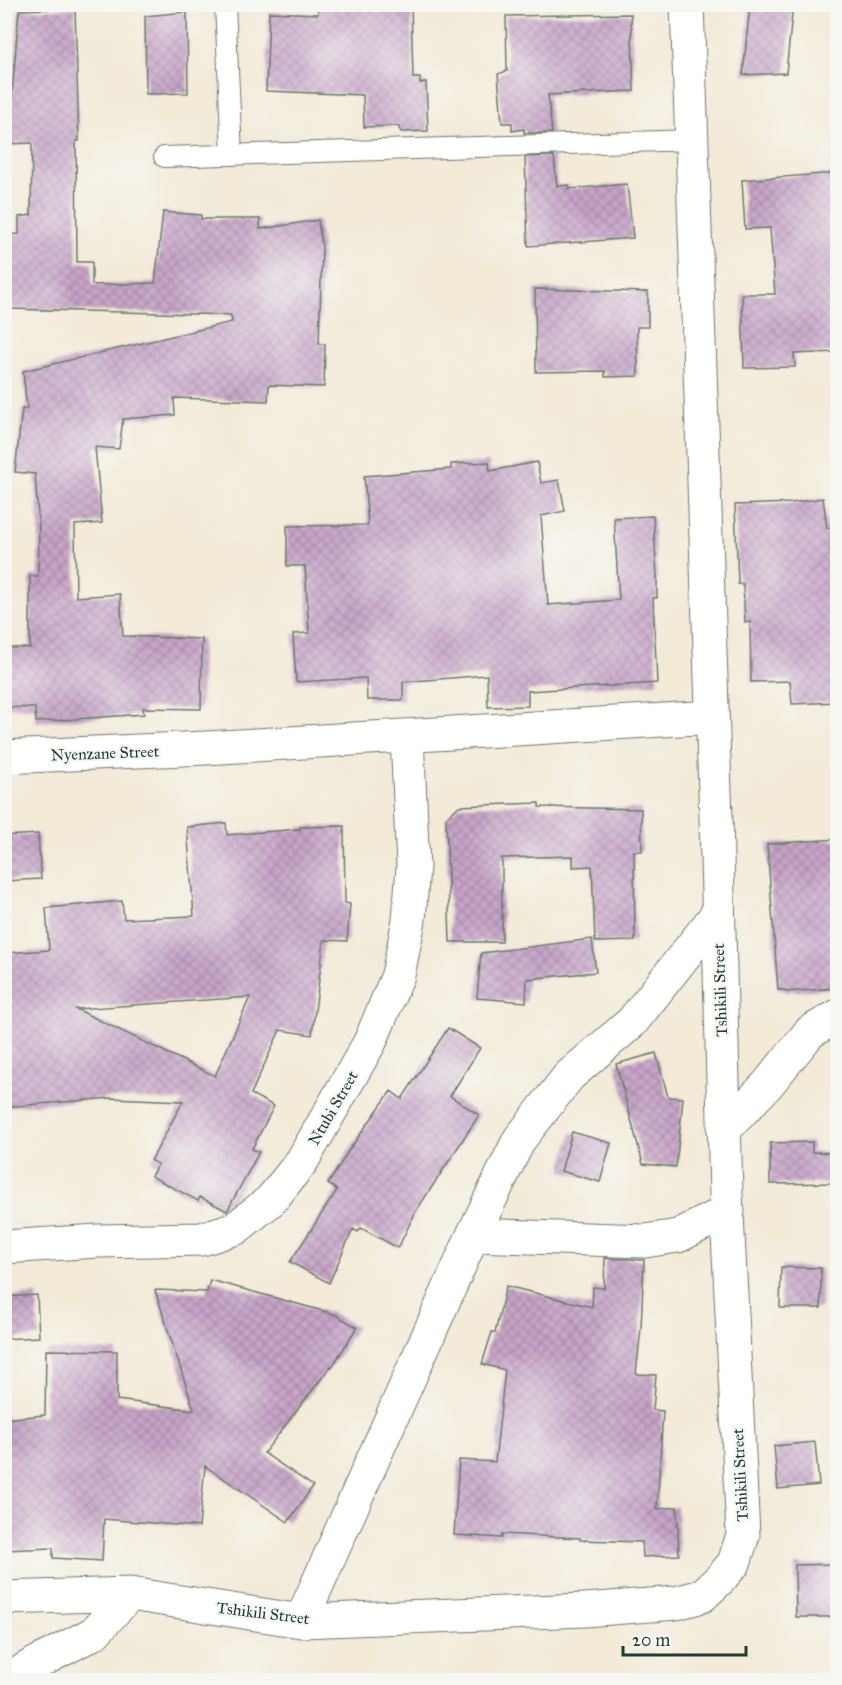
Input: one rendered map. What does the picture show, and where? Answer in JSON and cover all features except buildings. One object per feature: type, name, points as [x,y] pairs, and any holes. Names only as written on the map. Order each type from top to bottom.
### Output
[{"type":"street","name":"Tshikili Street","points":[[4,1598],[130,1594],[301,1620],[585,1610],[676,1603],[702,1596],[734,1563],[743,1535],[724,1130],[716,819],[687,4]]},
{"type":"street","name":"Nyenzane Street","points":[[4,757],[206,748],[712,717]]},
{"type":"street","name":"Ntubi Street","points":[[4,1247],[98,1241],[202,1239],[236,1228],[271,1200],[302,1161],[370,1042],[398,975],[409,920],[413,866],[407,736]]},
{"type":"street","points":[[301,1620],[473,1235],[519,1140],[569,1076],[632,1022],[718,913]]},
{"type":"street","points":[[724,1130],[767,1085],[810,1032],[837,1016]]},
{"type":"street","points":[[473,1235],[645,1241],[678,1236],[728,1211]]},
{"type":"street","points":[[9,1680],[28,1667],[94,1633],[130,1594]]},
{"type":"lane","points":[[225,4],[232,155]]},
{"type":"lane","points":[[164,158],[692,140]]}]
